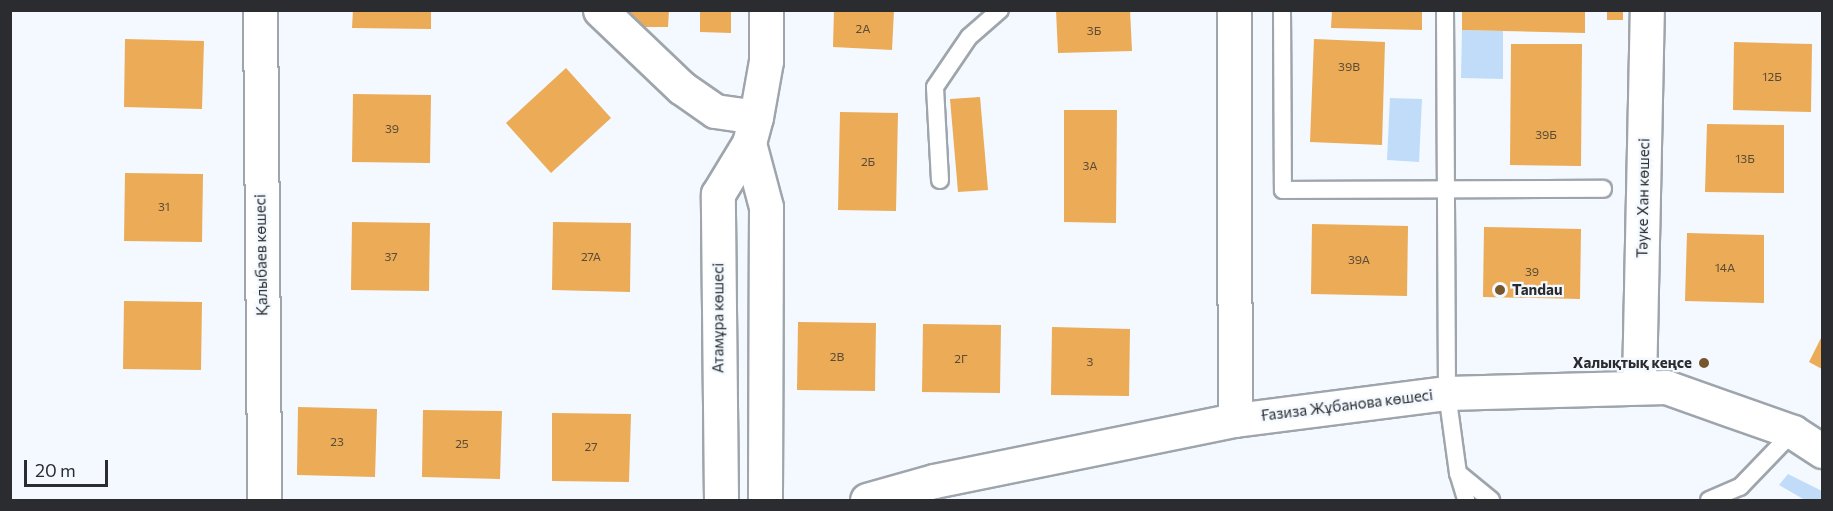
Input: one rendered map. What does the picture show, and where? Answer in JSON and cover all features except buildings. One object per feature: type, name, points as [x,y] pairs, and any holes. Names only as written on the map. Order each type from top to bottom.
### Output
[{"type":"street","name":"Қалыбаев көшесі","points":[[260,10],[264,501]]},
{"type":"street","points":[[600,10],[682,88],[714,111],[752,130]]},
{"type":"street","name":"Атамұра көшесі","points":[[721,501],[718,194],[752,130],[766,61],[766,10]]},
{"type":"street","points":[[1234,10],[1235,420]]},
{"type":"street","name":"Тәуке Хан көшесі","points":[[1639,385],[1647,10]]},
{"type":"street","name":"Атамұра көшесі","points":[[752,130],[766,207],[765,501]]},
{"type":"street","name":"Ғазиза Жұбанова көшесі","points":[[867,501],[934,481],[1235,420],[1447,393],[1639,385],[1666,387],[1793,432],[1822,451]]},
{"type":"lane","points":[[940,180],[935,87],[969,37],[1000,10]]},
{"type":"lane","points":[[1282,10],[1283,190],[1603,189]]},
{"type":"lane","points":[[1444,10],[1447,393],[1458,473],[1466,501]]},
{"type":"lane","points":[[1709,501],[1740,487],[1793,432]]},
{"type":"lane","points":[[1458,473],[1491,501]]},
{"type":"shaded area","points":[[1462,30],[1503,31],[1503,79],[1461,78]]},
{"type":"shaded area","points":[[1390,98],[1422,99],[1419,162],[1387,160]]},
{"type":"shaded area","points":[[1788,474],[1822,491],[1822,500],[1805,500],[1779,485]]},
{"type":"place","name":"Tandau","points":[[1500,290]]},
{"type":"place","name":"Халықтық кеңсе","points":[[1704,363]]}]
